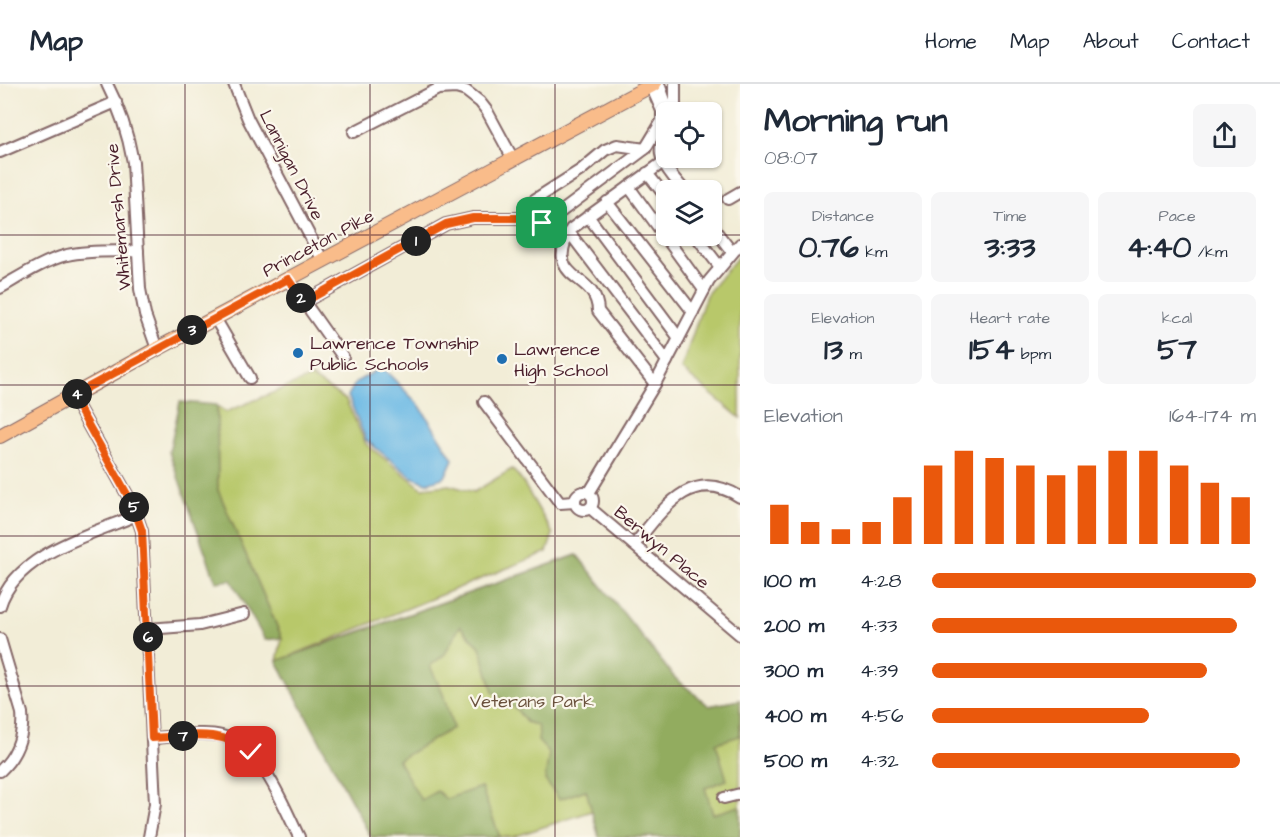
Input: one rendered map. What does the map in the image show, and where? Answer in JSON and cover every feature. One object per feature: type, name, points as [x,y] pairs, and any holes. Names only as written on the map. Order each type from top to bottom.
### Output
[{"type":"main road","name":"Princeton Pike","points":[[0,436],[157,349],[655,85]]},
{"type":"street","name":"Whitemarsh Drive","points":[[106,84],[124,123],[133,162],[141,297],[157,349]]},
{"type":"street","name":"Lannigan Drive","points":[[234,84],[248,119],[323,261]]},
{"type":"street","points":[[675,84],[675,102]]},
{"type":"street","points":[[655,85],[664,102]]},
{"type":"street","points":[[304,302],[446,224],[473,218],[525,218],[542,223],[562,212],[645,149],[662,121],[662,111],[655,85]]},
{"type":"street","points":[[354,132],[438,89],[456,88],[475,97],[487,111],[513,159]]},
{"type":"street","points":[[0,152],[116,102]]},
{"type":"street","points":[[525,218],[531,202],[581,170],[605,150],[616,145],[645,149]]},
{"type":"street","points":[[645,149],[660,180]]},
{"type":"street","points":[[655,384],[598,311],[598,300],[589,288],[571,274],[562,262],[563,243],[569,232],[655,168],[656,165]]},
{"type":"street","points":[[655,168],[671,180]]},
{"type":"street","points":[[629,187],[704,290]]},
{"type":"street","points":[[728,199],[740,192]]},
{"type":"street","points":[[608,202],[693,312]]},
{"type":"street","points":[[588,216],[680,338]]},
{"type":"street","points":[[569,232],[667,362]]},
{"type":"street","points":[[589,493],[655,384],[704,290],[736,248],[722,235]]},
{"type":"street","points":[[704,246],[720,267]]},
{"type":"street","points":[[0,288],[67,255],[138,251]]},
{"type":"street","points":[[288,279],[343,357]]},
{"type":"street","points":[[215,318],[249,378]]},
{"type":"street","points":[[72,396],[137,515],[144,549],[155,804],[149,837]]},
{"type":"street","points":[[484,402],[560,503],[575,502]]},
{"type":"street","points":[[634,545],[667,506],[683,492],[705,487],[727,491],[740,497]]},
{"type":"street","points":[[575,502],[578,494],[589,493]]},
{"type":"street","points":[[575,502],[582,510],[595,511],[589,493]]},
{"type":"street","name":"Berwyn Place","points":[[595,511],[740,635]]},
{"type":"street","points":[[0,606],[8,587],[16,577],[45,555],[61,546],[137,515]]},
{"type":"street","points":[[148,629],[200,625],[244,614]]},
{"type":"street","points":[[0,639],[22,714],[23,725],[18,747],[13,757],[0,771]]},
{"type":"street","points":[[152,738],[209,735],[227,738],[242,745],[260,762],[299,837]]},
{"type":"street","points":[[724,798],[740,794]]},
{"type":"green space","points":[[740,254],[740,418],[681,369],[706,295]]},
{"type":"green space","name":"Veterans Park","points":[[311,377],[346,400],[366,444],[422,488],[449,485],[474,492],[512,469],[521,479],[553,534],[547,552],[295,654],[577,555],[674,677],[709,706],[740,700],[740,837],[599,837],[592,811],[513,837],[371,837],[277,661],[282,638],[218,490],[217,406],[226,412]]},
{"type":"green space","points":[[180,402],[217,405],[218,490],[282,638],[265,640],[231,580],[216,582],[169,452]]},
{"type":"green space","name":"Veterans Park","points":[[577,555],[674,677],[709,706],[740,700],[740,736],[716,743],[727,780],[705,788],[713,814],[740,806],[740,837],[599,837],[586,790],[559,799],[545,780],[549,753],[538,741],[537,725],[526,722],[517,710],[493,692],[480,647],[460,626],[445,654],[430,666],[443,694],[453,728],[398,760],[421,800],[437,791],[446,799],[481,787],[500,837],[371,837],[277,661]]},
{"type":"water","points":[[382,367],[420,406],[453,459],[445,477],[427,483],[412,477],[366,440],[348,396],[356,382]]},
{"type":"place","name":"Lawrence Township Public Schools","points":[[298,353]]},
{"type":"place","name":"Lawrence High School","points":[[502,359]]},
{"type":"route","points":[[251,752],[233,740],[221,736],[152,738],[142,531],[133,505],[72,396],[288,279],[304,302],[446,224],[473,218],[525,218],[542,223]]}]
